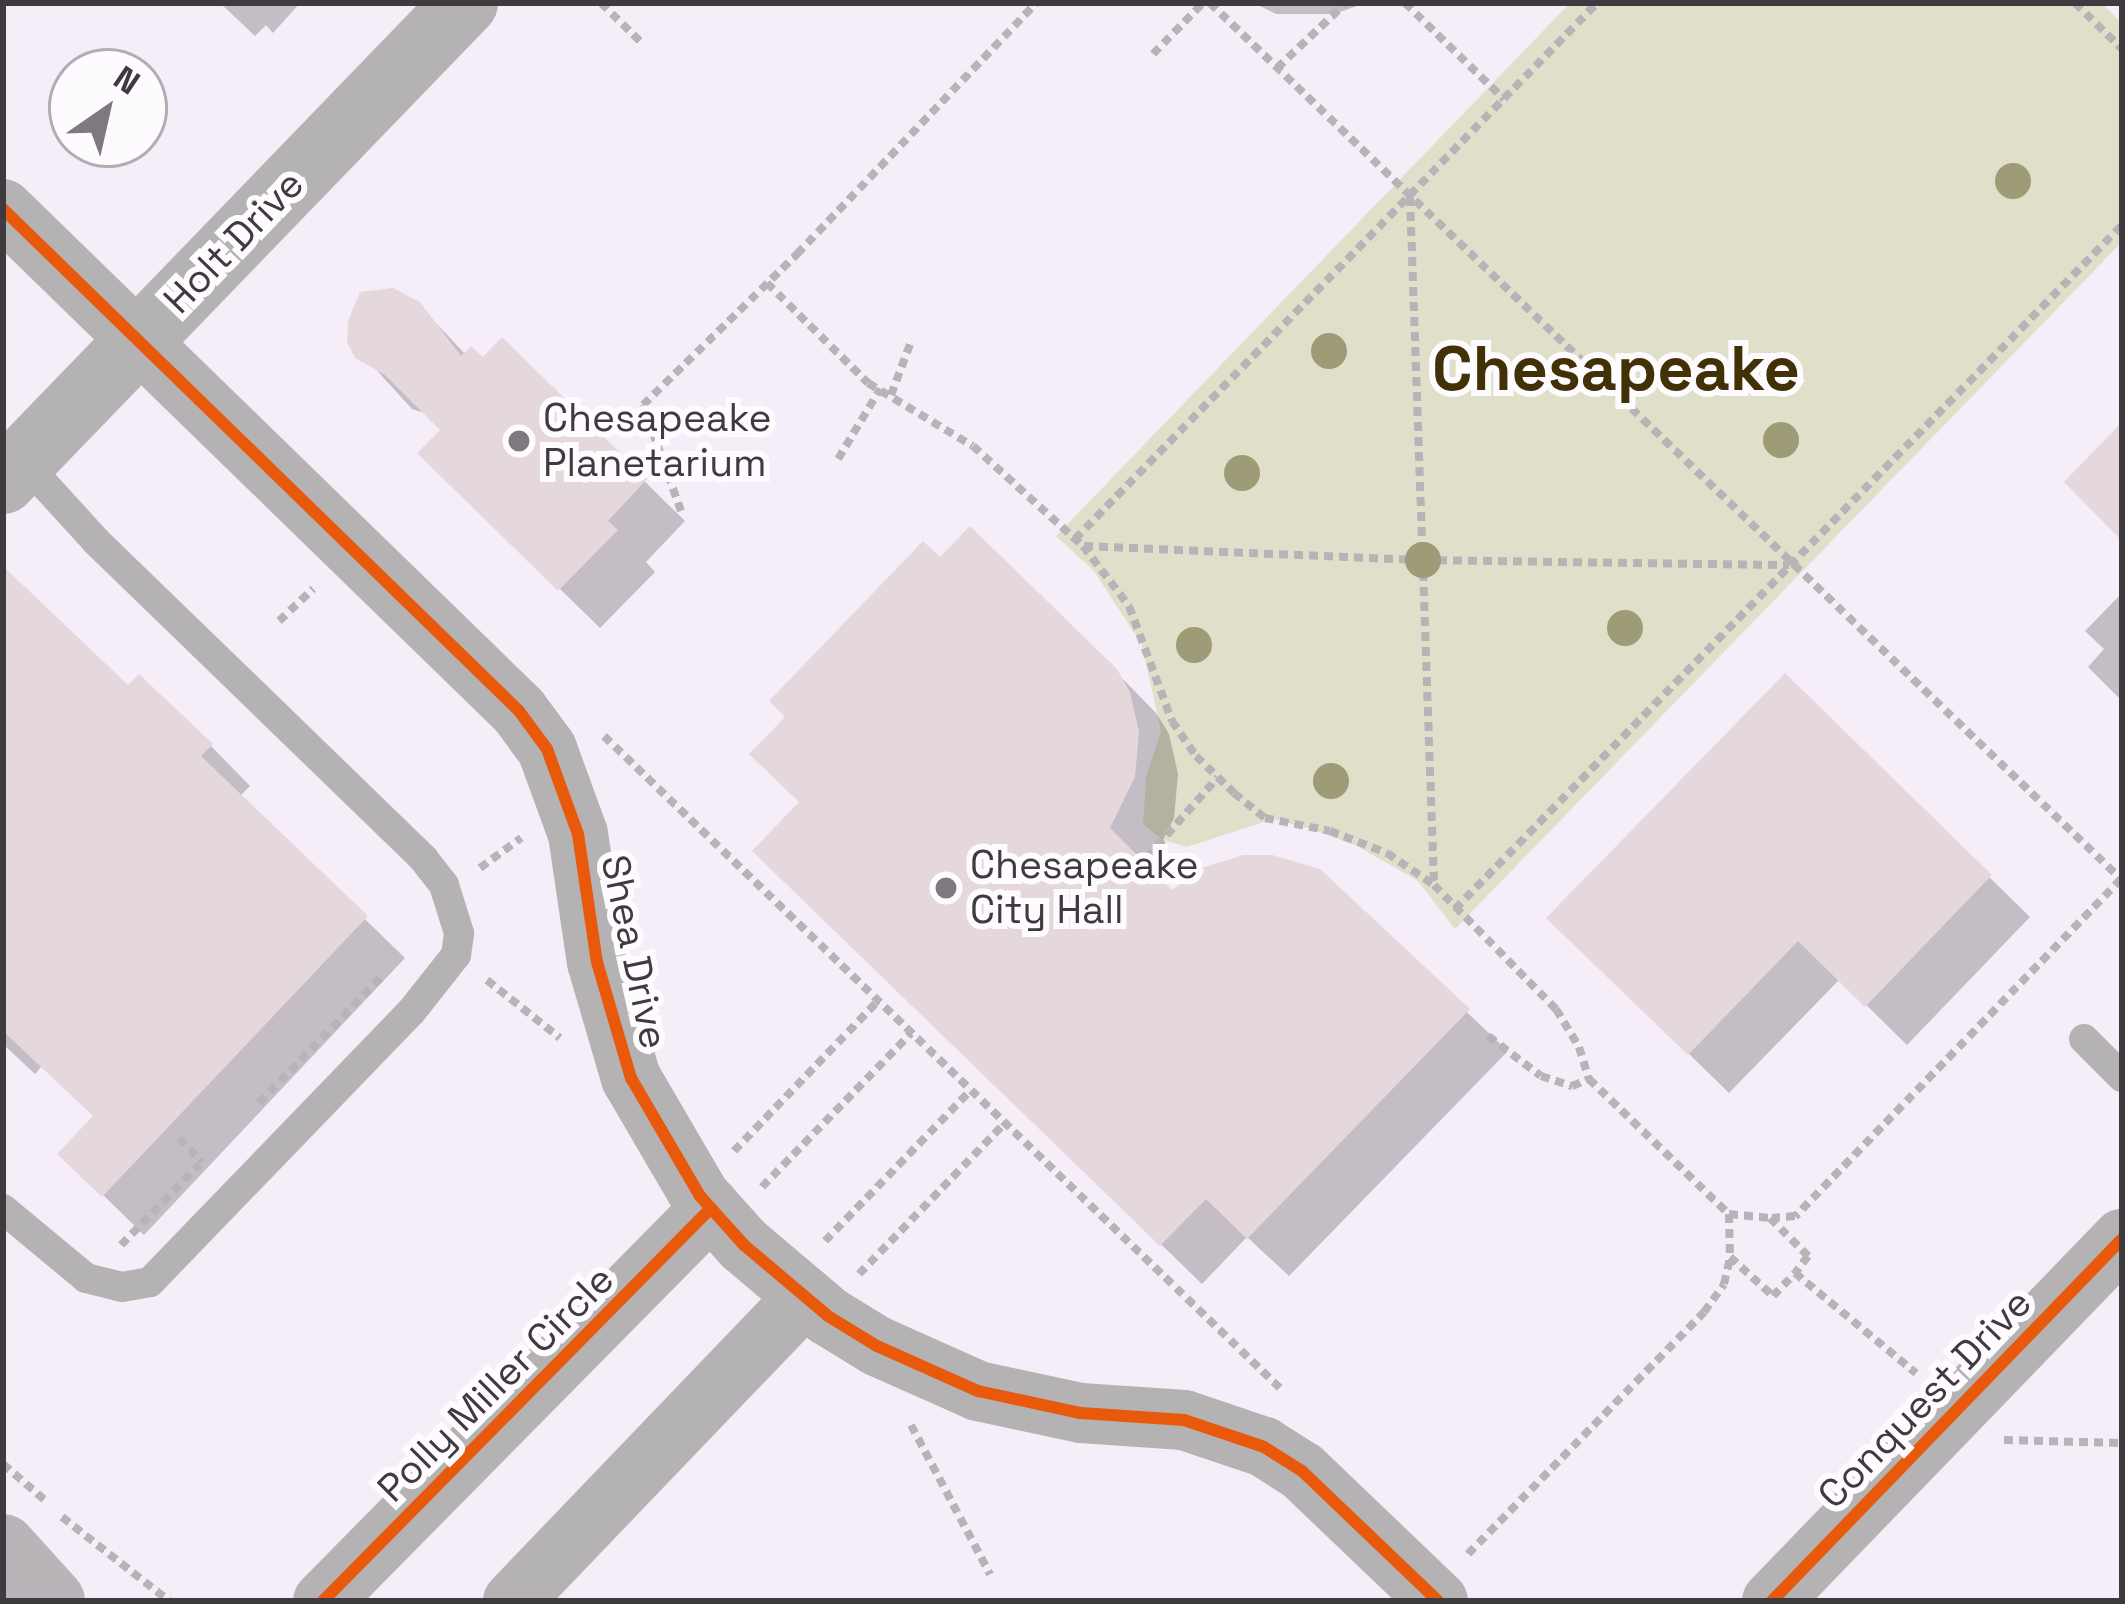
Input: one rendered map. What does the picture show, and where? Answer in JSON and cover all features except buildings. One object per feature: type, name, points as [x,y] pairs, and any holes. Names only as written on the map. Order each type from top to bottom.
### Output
[{"type":"street","name":"Holt Drive","points":[[13,471],[465,3]]},
{"type":"street","name":"Shea Drive","points":[[3,208],[519,711],[547,749],[578,834],[596,962],[631,1078],[734,1184],[744,1245],[826,1274],[877,1346],[978,1391],[1081,1413],[1184,1420],[1264,1447],[1449,1581]]},
{"type":"street","name":"Polly Miller Circle","points":[[323,1601],[734,1184]]},
{"type":"street","name":"Conquest Drive","points":[[1772,1601],[2122,1239]]},
{"type":"street","points":[[513,1601],[826,1274]]},
{"type":"lane","points":[[3,1209],[86,1278],[122,1287],[150,1282],[411,1012],[456,955],[459,933],[445,885],[424,859],[96,542],[13,471]]},
{"type":"lane","points":[[2084,1039],[2122,1077]]},
{"type":"path","points":[[601,3],[642,43]]},
{"type":"path","points":[[680,511],[643,406],[1036,3]]},
{"type":"path","points":[[766,283],[880,389],[973,446],[1079,543],[1130,606],[1172,721],[1218,777],[1265,818],[1330,831],[1387,853],[1434,885],[1556,1009],[1589,1079],[1729,1214],[1795,1216],[2122,880],[1920,680],[1791,565],[1206,3],[1153,54]]},
{"type":"path","points":[[1277,68],[1346,3]]},
{"type":"path","points":[[1406,3],[1504,99]]},
{"type":"path","points":[[1079,543],[1597,3]]},
{"type":"path","points":[[2075,3],[2122,49]]},
{"type":"path","points":[[1410,196],[1434,885]]},
{"type":"path","points":[[1455,909],[2122,226]]},
{"type":"path","points":[[891,394],[913,339]]},
{"type":"path","points":[[838,459],[880,389]]},
{"type":"path","points":[[1079,543],[1423,560],[1791,565]]},
{"type":"path","points":[[590,720],[1292,1399]]},
{"type":"path","points":[[1126,880],[1218,777]]},
{"type":"path","points":[[251,1111],[397,960]]},
{"type":"path","points":[[734,1184],[878,1001]]},
{"type":"path","points":[[734,1184],[911,1033]]},
{"type":"path","points":[[1488,1036],[1541,1076],[1572,1086],[1589,1079]]},
{"type":"path","points":[[826,1274],[970,1090]]},
{"type":"path","points":[[826,1274],[1005,1123]]},
{"type":"path","points":[[179,1138],[202,1162]]},
{"type":"path","points":[[105,1256],[219,1145]]},
{"type":"path","points":[[1449,1581],[1704,1312],[1724,1284],[1730,1256],[1729,1214]]},
{"type":"path","points":[[1730,1256],[1773,1295],[1808,1256],[1770,1218]]},
{"type":"path","points":[[1795,1273],[1959,1408],[2010,1442],[2122,1443]]},
{"type":"path","points":[[3,1464],[100,1553],[169,1601]]},
{"type":"green space","points":[[1570,3],[2101,3],[2122,23],[2122,242],[1455,929],[1418,881],[1357,846],[1314,830],[1273,819],[1187,847],[1161,839],[1143,824],[1146,777],[1161,731],[1142,645],[1094,571],[1056,536]]},
{"type":"cycle path","points":[[3,209],[519,711],[547,749],[578,834],[597,962],[631,1078],[700,1196],[744,1245],[828,1316],[877,1346],[978,1391],[1081,1413],[1184,1420],[1264,1447],[1302,1471],[1438,1601]]},
{"type":"cycle path","points":[[323,1601],[711,1208]]},
{"type":"cycle path","points":[[1772,1601],[2122,1239]]},
{"type":"place","name":"Chesapeake Planetarium","points":[[519,441]]},
{"type":"place","name":"Chesapeake City Hall","points":[[946,888]]},
{"type":"district","name":"Chesapeake","points":[[1616,368]]}]
